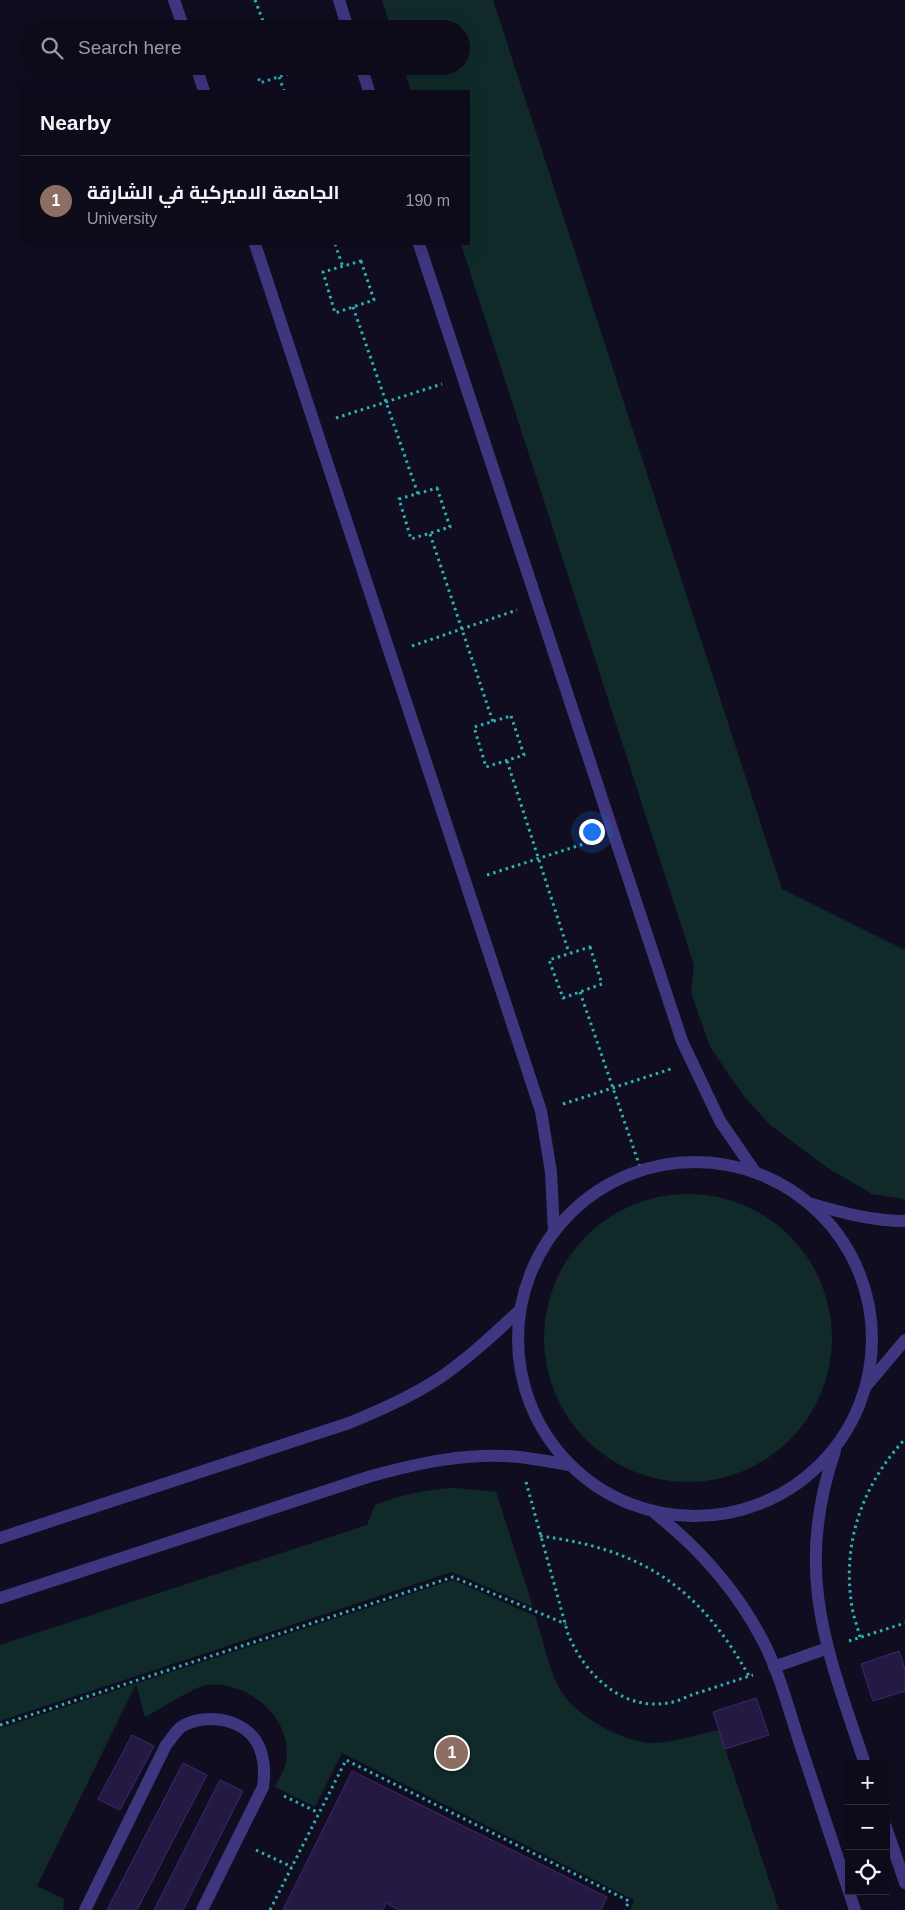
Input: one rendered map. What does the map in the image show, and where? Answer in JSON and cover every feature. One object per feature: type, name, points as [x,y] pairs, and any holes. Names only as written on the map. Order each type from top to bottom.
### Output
[{"type":"street","points":[[174,0],[181,20]]},
{"type":"street","points":[[339,0],[345,20]]},
{"type":"street","points":[[199,75],[204,90]]},
{"type":"street","points":[[364,75],[369,90]]},
{"type":"street","points":[[254,245],[541,1111],[551,1172],[554,1232]]},
{"type":"street","points":[[419,245],[691,1063],[720,1121],[755,1172]]},
{"type":"street","points":[[839,1442],[805,1477],[776,1496],[757,1505],[737,1511],[696,1516],[654,1512],[609,1494],[581,1476],[569,1465],[543,1431],[526,1393],[518,1352],[520,1310],[523,1293],[536,1261],[554,1232],[584,1201],[621,1178],[660,1165],[698,1161],[718,1163],[755,1172],[780,1183],[809,1203],[837,1233],[858,1268],[865,1288],[871,1322],[872,1349],[864,1390],[853,1417],[839,1442],[827,1475],[819,1509],[815,1544],[815,1579],[819,1614],[828,1648],[864,1760]]},
{"type":"street","points":[[809,1203],[846,1214],[885,1221],[905,1221]]},
{"type":"street","points":[[0,1538],[349,1423],[396,1403],[441,1377],[482,1346],[520,1310]]},
{"type":"street","points":[[864,1390],[888,1358],[905,1340]]},
{"type":"street","points":[[0,1598],[368,1477],[418,1463],[468,1456],[519,1457],[569,1465]]},
{"type":"street","points":[[654,1512],[697,1550],[734,1593],[763,1641],[774,1668],[855,1910]]},
{"type":"street","points":[[774,1668],[828,1648]]},
{"type":"street","points":[[85,1910],[166,1744],[181,1728],[202,1719],[225,1719],[245,1729],[259,1747],[265,1769],[263,1786],[202,1910]]},
{"type":"street","points":[[890,1839],[905,1884]]},
{"type":"path","points":[[255,0],[263,20]]},
{"type":"path","points":[[258,75],[260,83],[285,75]]},
{"type":"path","points":[[279,77],[284,90]]},
{"type":"path","points":[[335,245],[343,267]]},
{"type":"path","points":[[361,261],[374,300],[354,307],[335,313],[323,272],[361,261]]},
{"type":"path","points":[[354,307],[418,494]]},
{"type":"path","points":[[314,425],[463,378]]},
{"type":"path","points":[[437,488],[450,527],[430,534],[411,539],[400,499],[437,488]]},
{"type":"path","points":[[430,534],[492,722]]},
{"type":"path","points":[[390,654],[538,603]]},
{"type":"path","points":[[511,716],[524,755],[506,761],[486,767],[474,726],[511,716]]},
{"type":"path","points":[[506,761],[569,953]]},
{"type":"path","points":[[465,882],[614,834]]},
{"type":"path","points":[[590,947],[602,984],[580,992],[562,998],[549,960],[590,947]]},
{"type":"path","points":[[580,992],[641,1170]]},
{"type":"path","points":[[541,1111],[691,1063]]},
{"type":"path","points":[[860,1637],[851,1601],[849,1564],[854,1526],[867,1491],[887,1459],[905,1439]]},
{"type":"path","points":[[519,1457],[566,1624],[576,1652],[588,1670],[617,1693],[634,1700],[668,1703],[774,1668]]},
{"type":"path","points":[[540,1536],[578,1541],[605,1549],[648,1567],[679,1588],[707,1614],[730,1644],[749,1676]]},
{"type":"path","points":[[0,1725],[453,1576],[566,1624]]},
{"type":"path","points":[[828,1648],[905,1623]]},
{"type":"path","points":[[270,1910],[346,1760],[630,1902],[625,1910]]},
{"type":"path","points":[[263,1786],[319,1813]]},
{"type":"path","points":[[237,1841],[292,1867]]},
{"type":"green space","points":[[382,0],[493,0],[782,889],[905,950],[905,1199],[872,1194],[828,1168],[770,1125],[743,1095],[710,1047],[691,992],[694,965],[461,245],[470,245],[470,90],[411,90],[406,75],[470,75],[470,20],[388,20]]},
{"type":"green space","points":[[688,1194],[716,1197],[743,1205],[768,1218],[790,1236],[808,1258],[821,1283],[829,1310],[832,1338],[829,1366],[821,1393],[808,1418],[790,1440],[768,1458],[743,1471],[716,1479],[688,1482],[660,1479],[633,1471],[608,1458],[586,1440],[568,1418],[555,1393],[547,1366],[544,1338],[547,1310],[555,1283],[568,1258],[586,1236],[608,1218],[633,1205],[660,1197]]},
{"type":"green space","points":[[455,1488],[496,1492],[533,1607],[452,1572],[0,1721],[0,1645],[367,1525],[375,1505],[385,1501],[424,1491]]},
{"type":"green space","points":[[453,1580],[535,1616],[559,1688],[576,1708],[601,1726],[629,1739],[655,1743],[679,1740],[719,1730],[779,1910],[630,1910],[634,1900],[342,1753],[315,1807],[275,1787],[286,1763],[287,1747],[283,1731],[265,1705],[252,1696],[222,1685],[206,1685],[185,1694],[145,1717],[136,1684],[37,1886],[64,1899],[63,1910],[0,1910],[0,1728]]},
{"type":"building","points":[[899,1651],[905,1669],[905,1691],[873,1701],[861,1664]]},
{"type":"building","points":[[756,1698],[769,1735],[725,1749],[713,1712]]},
{"type":"building","points":[[132,1735],[154,1746],[120,1810],[98,1799]]},
{"type":"building","points":[[183,1763],[207,1775],[137,1910],[107,1910]]},
{"type":"building","points":[[352,1771],[607,1897],[601,1910],[399,1910],[386,1903],[383,1910],[283,1910]]},
{"type":"building","points":[[220,1780],[243,1791],[183,1910],[154,1910]]},
{"type":"place","name":"الجامعة الاميركية في الشارقة","points":[[452,1753]]}]
